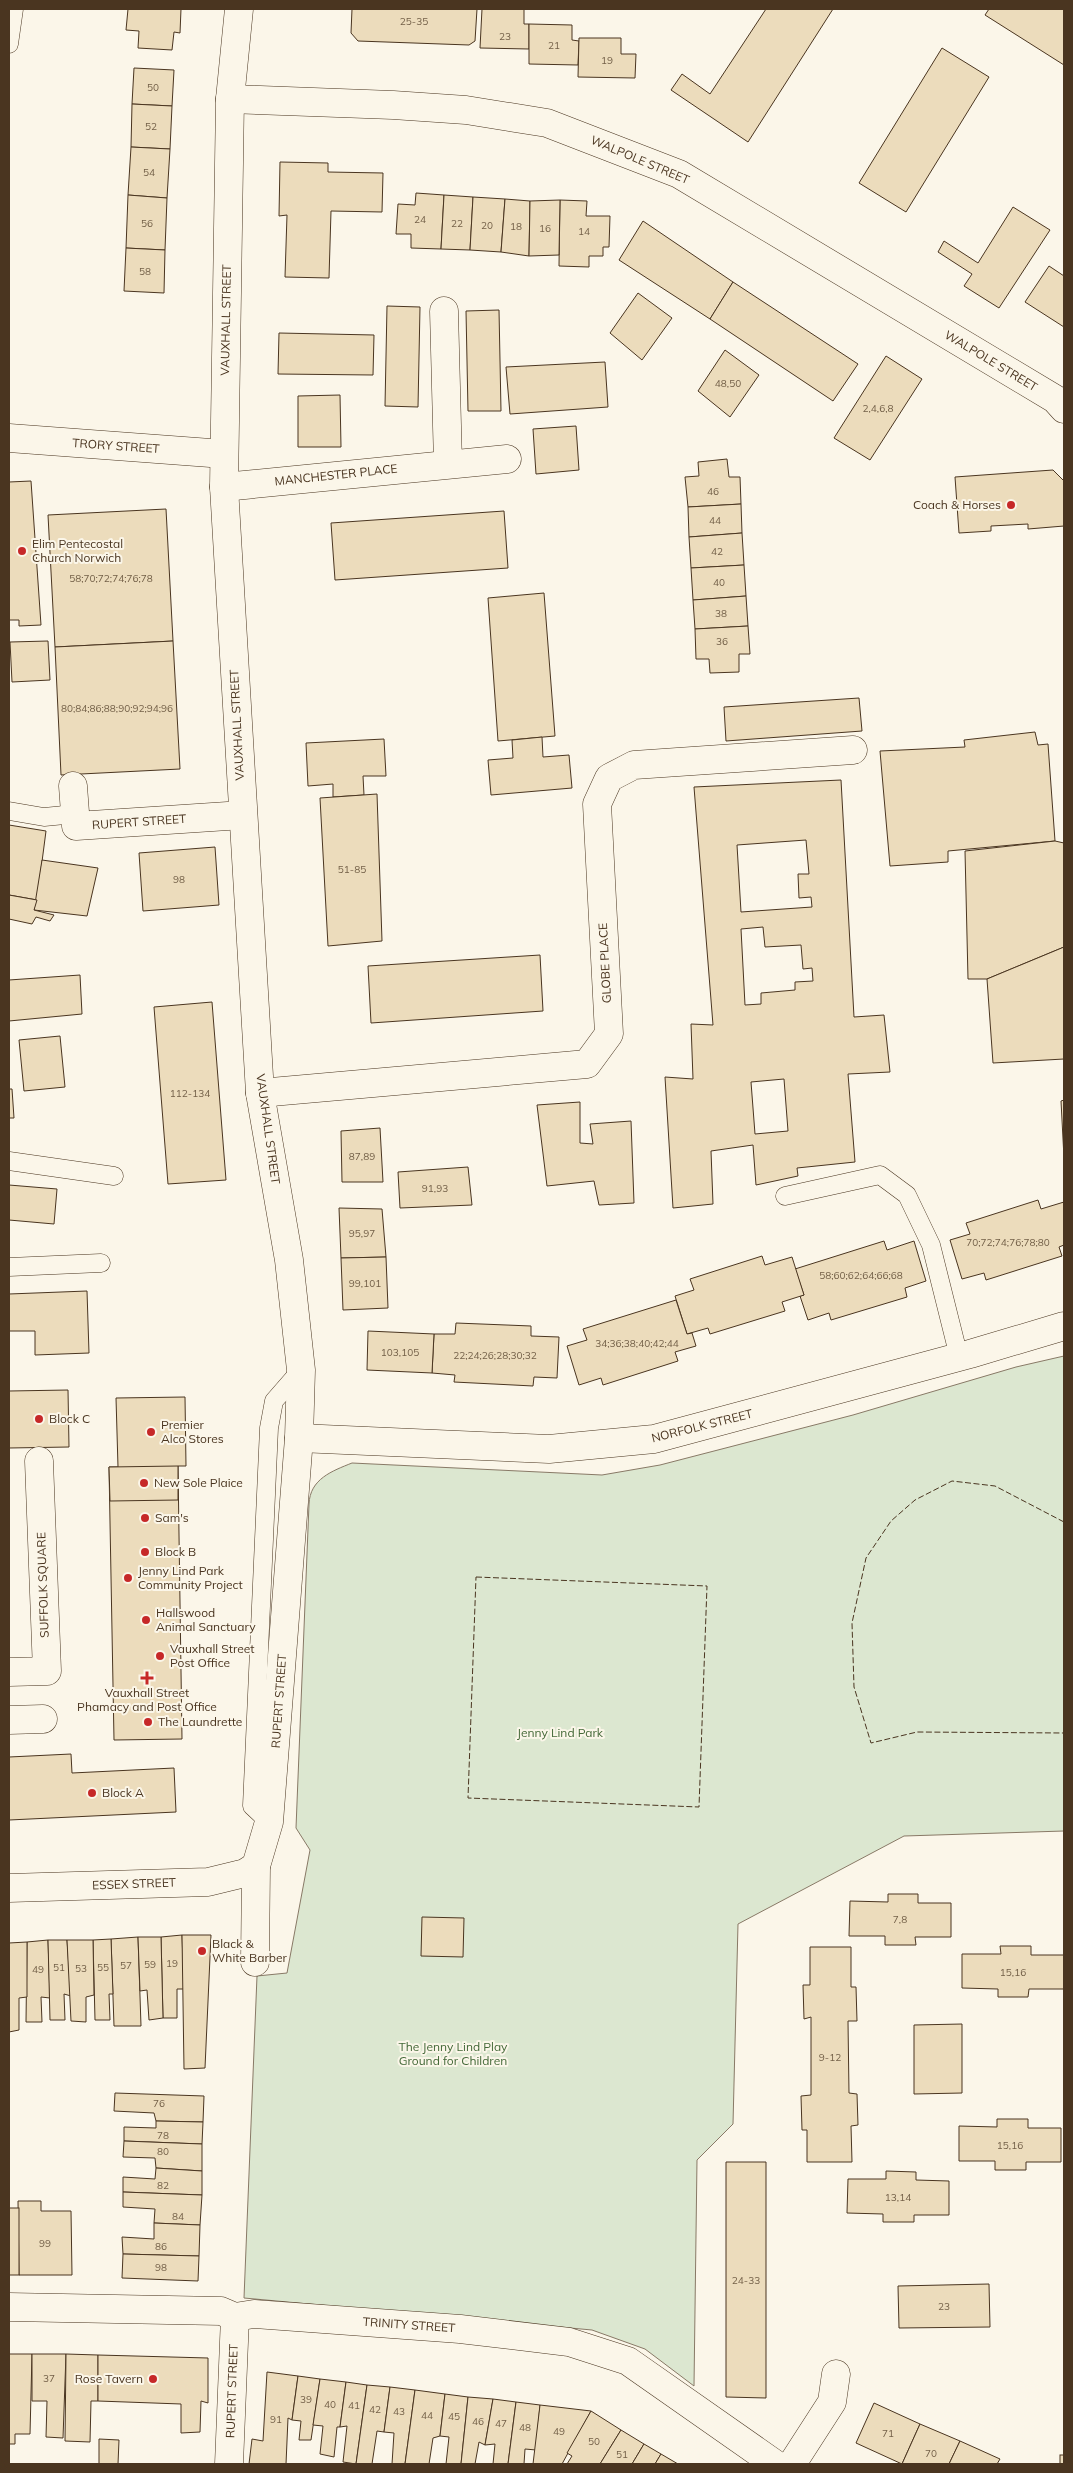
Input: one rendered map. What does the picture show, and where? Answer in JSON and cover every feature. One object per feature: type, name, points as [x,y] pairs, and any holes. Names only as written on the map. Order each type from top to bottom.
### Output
[{"type":"street","name":"VAUXHALL STREET","points":[[239,9],[230,99],[224,487],[260,1092],[288,1260],[300,1370],[299,1438]]},
{"type":"street","name":"WALPOLE STREET","points":[[230,99],[344,102],[439,108],[511,117],[556,126],[679,174],[1061,398]]},
{"type":"street","points":[[444,311],[448,464]]},
{"type":"street","name":"TRORY STREET","points":[[9,438],[224,454]]},
{"type":"street","name":"MANCHESTER PLACE","points":[[224,487],[448,464],[507,460]]},
{"type":"street","name":"GLOBE PLACE","points":[[260,1092],[587,1064],[609,1034],[597,804],[609,778],[634,765],[853,750]]},
{"type":"street","name":"RUPERT STREET","points":[[73,786],[76,826],[243,815]]},
{"type":"street","name":"NORFOLK STREET","points":[[299,1438],[549,1449],[654,1439],[958,1357],[1064,1326]]},
{"type":"street","name":"RUPERT STREET","points":[[255,1962],[256,1866],[269,1822],[299,1438]]},
{"type":"street","name":"SUFFOLK SQUARE","points":[[9,1672],[47,1670],[39,1461]]},
{"type":"street","points":[[9,1720],[43,1719]]},
{"type":"street","name":"ESSEX STREET","points":[[9,1888],[208,1882],[245,1873],[256,1866]]},
{"type":"street","name":"TRINITY STREET","points":[[9,2307],[221,2311],[236,2317],[254,2314],[450,2328],[569,2342],[628,2361],[775,2464]]},
{"type":"street","name":"RUPERT STREET","points":[[229,2464],[236,2317]]},
{"type":"street","points":[[792,2464],[832,2402],[836,2374]]},
{"type":"lane","points":[[9,44],[14,9]]},
{"type":"lane","points":[[9,811],[44,817],[75,814]]},
{"type":"lane","points":[[9,1161],[114,1176]]},
{"type":"lane","points":[[785,1196],[880,1175],[907,1194],[931,1245],[958,1357]]},
{"type":"lane","points":[[9,1267],[101,1263]]},
{"type":"lane","points":[[269,1822],[252,1806],[269,1428],[274,1402],[300,1370]]},
{"type":"green space","name":"Jenny Lind Park","points":[[1064,1356],[1064,1831],[904,1836],[738,1924],[733,2124],[697,2160],[694,2386],[645,2349],[592,2330],[244,2298],[257,1976],[287,1973],[310,1850],[296,1828],[309,1504],[310,1495],[318,1482],[337,1469],[352,1463],[602,1475],[660,1465],[853,1415],[1016,1367]]},
{"type":"building","points":[[128,9],[181,9],[180,33],[174,32],[172,50],[138,48],[139,31],[126,30]]},
{"type":"building","points":[[352,9],[477,9],[475,41],[469,45],[358,41],[351,33]]},
{"type":"building","points":[[482,9],[524,9],[524,24],[529,24],[529,49],[480,48]]},
{"type":"building","points":[[766,9],[833,9],[748,142],[671,90],[682,74],[710,94]]},
{"type":"building","points":[[989,9],[1064,9],[1064,65],[985,15]]},
{"type":"building","points":[[529,24],[572,25],[572,40],[579,41],[578,65],[529,64]]},
{"type":"building","points":[[579,38],[621,38],[621,54],[636,54],[635,78],[578,77]]},
{"type":"building","points":[[942,48],[989,77],[906,212],[859,183]]},
{"type":"building","points":[[134,68],[174,70],[172,106],[132,104]]},
{"type":"building","points":[[132,104],[172,106],[170,149],[131,147]]},
{"type":"building","points":[[131,147],[170,149],[167,198],[128,195]]},
{"type":"building","points":[[280,162],[328,163],[328,172],[383,173],[382,212],[331,211],[329,278],[285,277],[287,215],[279,216]]},
{"type":"building","points":[[416,193],[444,195],[441,249],[411,248],[411,234],[396,234],[398,204],[415,205]]},
{"type":"building","points":[[128,195],[167,198],[165,250],[126,248]]},
{"type":"building","points":[[444,195],[473,197],[470,250],[441,249]]},
{"type":"building","points":[[473,197],[505,199],[501,252],[470,250]]},
{"type":"building","points":[[505,199],[530,201],[529,256],[501,252]]},
{"type":"building","points":[[560,200],[587,201],[586,216],[610,216],[609,247],[603,247],[603,256],[589,256],[589,267],[559,266]]},
{"type":"building","points":[[560,200],[559,255],[529,256],[530,201]]},
{"type":"building","points":[[1013,207],[1050,230],[999,308],[964,286],[972,274],[938,252],[944,241],[978,263]]},
{"type":"building","points":[[643,221],[733,282],[710,319],[619,260]]},
{"type":"building","points":[[126,248],[165,250],[164,293],[124,291]]},
{"type":"building","points":[[1049,266],[1064,276],[1064,327],[1025,302]]},
{"type":"building","points":[[733,282],[858,364],[833,401],[710,319]]},
{"type":"building","points":[[638,293],[672,318],[642,360],[610,333]]},
{"type":"building","points":[[387,306],[420,307],[418,407],[385,406]]},
{"type":"building","points":[[499,310],[501,411],[468,411],[466,311]]},
{"type":"building","points":[[279,333],[374,335],[373,375],[278,374]]},
{"type":"building","points":[[725,350],[759,375],[730,417],[698,391]]},
{"type":"building","points":[[886,356],[922,379],[870,460],[834,438]]},
{"type":"building","points":[[605,362],[608,407],[510,414],[506,367]]},
{"type":"building","points":[[340,395],[341,447],[298,447],[298,396]]},
{"type":"building","points":[[576,426],[579,470],[536,474],[533,429]]},
{"type":"building","points":[[727,459],[729,477],[740,477],[741,504],[688,507],[685,477],[699,476],[698,462]]},
{"type":"building","name":"Coach & Horses","points":[[1053,470],[1064,481],[1064,526],[1028,529],[1028,524],[991,526],[991,531],[959,533],[955,477]]},
{"type":"building","name":"Elim Pentecostal Church Norwich","points":[[31,481],[41,625],[19,626],[19,620],[9,620],[9,482]]},
{"type":"building","points":[[741,504],[742,533],[689,537],[688,507]]},
{"type":"building","points":[[166,509],[173,641],[55,647],[48,515]]},
{"type":"building","points":[[504,511],[508,568],[335,580],[331,523]]},
{"type":"building","points":[[742,533],[744,565],[691,568],[689,537]]},
{"type":"building","points":[[744,565],[746,596],[693,600],[691,568]]},
{"type":"building","points":[[544,593],[555,736],[498,741],[488,598]]},
{"type":"building","points":[[746,596],[748,626],[695,629],[693,600]]},
{"type":"building","points":[[748,626],[750,654],[739,654],[739,672],[710,673],[709,659],[696,659],[695,629]]},
{"type":"building","points":[[48,641],[50,680],[12,682],[10,642]]},
{"type":"building","points":[[173,641],[180,769],[61,775],[55,647]]},
{"type":"building","points":[[859,698],[862,731],[726,741],[724,707]]},
{"type":"building","points":[[1035,732],[1038,745],[1048,744],[1055,841],[948,851],[948,862],[890,866],[880,751],[965,747],[964,740]]},
{"type":"building","points":[[542,737],[543,757],[569,755],[572,788],[491,795],[488,760],[513,758],[512,740]]},
{"type":"building","points":[[384,739],[386,776],[363,776],[364,795],[333,797],[333,784],[308,786],[306,743]]},
{"type":"building","points":[[841,780],[854,1017],[884,1015],[890,1072],[848,1074],[855,1162],[797,1168],[798,1176],[756,1185],[753,1145],[711,1151],[713,1204],[673,1208],[665,1077],[693,1079],[691,1024],[713,1025],[694,787]],"holes":[[[806,840],[809,874],[798,874],[799,898],[811,897],[812,907],[741,912],[737,845]],[[763,927],[765,947],[801,945],[803,969],[812,968],[813,981],[795,982],[795,990],[761,993],[761,1004],[745,1005],[741,929]],[[784,1079],[788,1131],[755,1134],[751,1082]]]},
{"type":"building","points":[[377,794],[382,941],[328,946],[320,798]]},
{"type":"building","points":[[9,825],[46,831],[37,900],[9,895]]},
{"type":"building","points":[[1055,841],[1064,843],[1064,947],[987,979],[968,979],[965,851]]},
{"type":"building","points":[[215,847],[219,905],[143,911],[139,853]]},
{"type":"building","points":[[42,860],[98,868],[87,916],[34,910]]},
{"type":"building","points":[[9,895],[37,900],[34,910],[54,915],[50,921],[36,917],[32,924],[9,919]]},
{"type":"building","points":[[1064,947],[1064,1059],[993,1063],[987,979]]},
{"type":"building","points":[[540,955],[543,1011],[371,1023],[368,966]]},
{"type":"building","points":[[80,975],[82,1014],[9,1021],[9,980]]},
{"type":"building","points":[[212,1002],[226,1180],[168,1184],[154,1007]]},
{"type":"building","points":[[60,1036],[65,1087],[24,1091],[19,1040]]},
{"type":"building","points":[[9,1089],[12,1089],[14,1118],[9,1118]]},
{"type":"building","points":[[1064,1100],[1064,1158],[1061,1101]]},
{"type":"building","points":[[580,1102],[580,1143],[593,1144],[590,1124],[631,1121],[634,1203],[599,1205],[594,1181],[547,1186],[537,1105]]},
{"type":"building","points":[[380,1128],[383,1182],[342,1182],[341,1131]]},
{"type":"building","points":[[468,1167],[472,1205],[400,1208],[398,1172]]},
{"type":"building","points":[[9,1185],[57,1189],[54,1224],[9,1220]]},
{"type":"building","points":[[1038,1200],[1041,1209],[1064,1202],[1064,1245],[1059,1247],[1062,1256],[986,1280],[984,1273],[962,1279],[950,1240],[970,1234],[966,1223]]},
{"type":"building","points":[[339,1208],[382,1209],[386,1257],[341,1258]]},
{"type":"building","points":[[884,1241],[887,1250],[914,1241],[926,1281],[905,1288],[907,1297],[831,1320],[829,1313],[808,1320],[800,1296],[804,1295],[795,1269]]},
{"type":"building","points":[[762,1256],[765,1265],[792,1257],[804,1295],[782,1302],[785,1311],[710,1334],[708,1328],[687,1334],[675,1296],[694,1290],[690,1279]]},
{"type":"building","points":[[386,1257],[388,1308],[343,1310],[341,1258]]},
{"type":"building","points":[[87,1291],[89,1353],[35,1355],[35,1331],[9,1331],[9,1294]]},
{"type":"building","points":[[676,1300],[687,1334],[692,1333],[696,1346],[675,1352],[678,1361],[603,1385],[601,1378],[579,1385],[567,1346],[587,1340],[583,1329]]},
{"type":"building","points":[[456,1323],[531,1326],[531,1336],[559,1337],[557,1378],[534,1377],[533,1386],[454,1382],[455,1375],[432,1373],[434,1334],[455,1334]]},
{"type":"building","points":[[368,1331],[434,1334],[432,1373],[367,1370]]},
{"type":"building","name":"Block C","points":[[68,1390],[69,1447],[9,1448],[9,1391]]},
{"type":"building","name":"Block B","points":[[185,1397],[186,1466],[178,1466],[182,1739],[114,1740],[109,1467],[118,1467],[116,1398]]},
{"type":"building","name":"New Sole Plaice","points":[[178,1466],[178,1500],[110,1501],[109,1467]]},
{"type":"building","name":"Block A","points":[[71,1754],[72,1773],[174,1768],[176,1812],[9,1820],[9,1757]]},
{"type":"building","points":[[888,1894],[918,1894],[918,1903],[951,1903],[951,1937],[915,1937],[916,1945],[885,1945],[885,1936],[849,1936],[850,1901],[888,1902]]},
{"type":"building","points":[[422,1917],[464,1918],[463,1957],[421,1956]]},
{"type":"building","points":[[182,1935],[184,1989],[177,1989],[177,2018],[163,2018],[161,1937]]},
{"type":"building","points":[[182,1935],[211,1935],[205,2068],[184,2069]]},
{"type":"building","points":[[138,1937],[141,2026],[114,2026],[111,1939]]},
{"type":"building","points":[[138,1937],[161,1937],[163,2018],[149,2020],[147,1990],[140,1991]]},
{"type":"building","points":[[111,1939],[113,1994],[109,1994],[110,2020],[95,2020],[93,1940]]},
{"type":"building","points":[[48,1940],[50,1998],[41,1997],[42,2022],[26,2022],[27,1942]]},
{"type":"building","points":[[48,1940],[67,1940],[71,1996],[64,1994],[65,2020],[50,2020]]},
{"type":"building","points":[[67,1940],[93,1940],[94,1995],[86,1997],[86,2022],[71,2021]]},
{"type":"building","points":[[27,1942],[27,1997],[19,1998],[19,2030],[9,2032],[9,1943]]},
{"type":"building","points":[[1000,1946],[1031,1946],[1031,1955],[1064,1955],[1064,1989],[1029,1989],[1028,1997],[998,1997],[998,1989],[962,1988],[962,1954],[1001,1954]]},
{"type":"building","points":[[810,1947],[851,1947],[851,1987],[856,1987],[857,2021],[848,2021],[849,2093],[857,2094],[858,2125],[851,2126],[852,2162],[807,2162],[807,2130],[802,2130],[801,2096],[811,2095],[811,2017],[804,2019],[803,1985],[810,1985]]},
{"type":"building","points":[[962,2024],[962,2093],[914,2094],[914,2025]]},
{"type":"building","points":[[115,2093],[204,2096],[203,2122],[156,2121],[154,2113],[114,2111]]},
{"type":"building","points":[[997,2119],[1028,2119],[1028,2128],[1061,2128],[1061,2162],[1026,2162],[1026,2170],[995,2170],[995,2161],[959,2161],[959,2126],[997,2127]]},
{"type":"building","points":[[156,2121],[203,2122],[202,2144],[124,2141],[124,2127],[156,2128]]},
{"type":"building","points":[[124,2141],[202,2144],[202,2171],[156,2168],[155,2158],[123,2157]]},
{"type":"building","points":[[726,2162],[766,2162],[766,2398],[726,2397]]},
{"type":"building","points":[[156,2168],[202,2171],[202,2195],[123,2192],[123,2177],[155,2179]]},
{"type":"building","points":[[886,2171],[916,2172],[916,2180],[949,2181],[949,2215],[914,2215],[914,2222],[883,2222],[883,2214],[847,2213],[848,2179],[886,2179]]},
{"type":"building","points":[[123,2192],[202,2195],[200,2225],[154,2223],[155,2209],[123,2207]]},
{"type":"building","points":[[18,2201],[41,2201],[41,2211],[71,2211],[72,2275],[19,2275]]},
{"type":"building","points":[[9,2208],[19,2208],[19,2275],[9,2275]]},
{"type":"building","points":[[154,2223],[200,2225],[199,2256],[123,2254],[122,2237],[154,2239]]},
{"type":"building","points":[[123,2254],[199,2256],[198,2281],[122,2278]]},
{"type":"building","points":[[989,2284],[990,2327],[899,2328],[898,2286]]},
{"type":"building","points":[[9,2354],[32,2354],[30,2434],[15,2434],[15,2444],[9,2444]]},
{"type":"building","points":[[32,2354],[66,2354],[63,2438],[46,2437],[47,2401],[32,2401]]},
{"type":"building","points":[[66,2354],[98,2355],[98,2401],[91,2401],[90,2442],[65,2441]]},
{"type":"building","name":"Rose Tavern","points":[[98,2355],[208,2358],[208,2403],[201,2401],[200,2432],[181,2433],[181,2404],[98,2401]]},
{"type":"building","points":[[267,2372],[298,2376],[292,2420],[288,2418],[286,2464],[249,2464],[252,2439],[263,2441]]},
{"type":"building","points":[[298,2376],[320,2379],[311,2440],[299,2440],[301,2421],[292,2420]]},
{"type":"building","points":[[320,2379],[346,2382],[340,2427],[337,2427],[334,2457],[320,2454],[323,2426],[313,2425]]},
{"type":"building","points":[[346,2382],[367,2385],[356,2464],[343,2462],[347,2426],[340,2427]]},
{"type":"building","points":[[367,2385],[390,2387],[384,2432],[377,2431],[372,2464],[356,2464]]},
{"type":"building","points":[[390,2387],[415,2390],[405,2464],[392,2464],[394,2433],[384,2432]]},
{"type":"building","points":[[415,2390],[445,2394],[440,2436],[433,2438],[429,2464],[405,2464]]},
{"type":"building","points":[[445,2394],[468,2397],[461,2464],[446,2464],[449,2437],[440,2436]]},
{"type":"building","points":[[468,2397],[493,2399],[485,2445],[479,2442],[475,2464],[461,2464]]},
{"type":"building","points":[[493,2399],[516,2402],[508,2464],[493,2464],[495,2444],[485,2445]]},
{"type":"building","points":[[516,2402],[540,2405],[536,2450],[525,2449],[524,2464],[508,2464]]},
{"type":"building","points":[[874,2403],[920,2424],[902,2464],[856,2443]]},
{"type":"building","points":[[540,2405],[591,2411],[562,2464],[533,2464]]},
{"type":"building","points":[[591,2411],[621,2430],[600,2464],[567,2464],[572,2456],[567,2453]]},
{"type":"building","points":[[920,2424],[960,2441],[949,2464],[902,2464]]},
{"type":"building","points":[[621,2430],[644,2444],[632,2464],[600,2464]]},
{"type":"building","points":[[99,2439],[119,2440],[118,2464],[99,2464]]},
{"type":"building","points":[[960,2441],[1000,2459],[997,2464],[949,2464]]},
{"type":"building","points":[[644,2444],[661,2454],[655,2464],[632,2464]]},
{"type":"building","points":[[661,2454],[678,2464],[655,2464]]},
{"type":"building","points":[[1060,2455],[1064,2455],[1064,2464],[1060,2464]]},
{"type":"fence","points":[[1064,1522],[995,1486],[952,1481],[915,1500],[891,1521],[866,1558],[852,1623],[854,1687],[871,1743],[917,1732],[1064,1733]]},
{"type":"fence","points":[[476,1577],[707,1586],[699,1807],[468,1798],[476,1577]]},
{"type":"place","name":"Coach & Horses","points":[[1011,505]]},
{"type":"place","name":"Elim Pentecostal Church Norwich","points":[[22,551]]},
{"type":"place","name":"Block C","points":[[39,1419]]},
{"type":"place","name":"Premier Alco Stores","points":[[151,1432]]},
{"type":"place","name":"New Sole Plaice","points":[[144,1483]]},
{"type":"place","name":"Sam's","points":[[145,1518]]},
{"type":"place","name":"Block B","points":[[145,1552]]},
{"type":"place","name":"Jenny Lind Park Community Project","points":[[128,1578]]},
{"type":"place","name":"Hallswood Animal Sanctuary","points":[[146,1620]]},
{"type":"place","name":"Vauxhall Street Post Office","points":[[160,1656]]},
{"type":"place","name":"Vauxhall Street Phamacy and Post Office","points":[[147,1678]]},
{"type":"place","name":"The Laundrette","points":[[148,1722]]},
{"type":"place","name":"Block A","points":[[92,1793]]},
{"type":"place","name":"Black & White Barber","points":[[202,1951]]},
{"type":"place","name":"Rose Tavern","points":[[153,2379]]},
{"type":"park label","name":"The Jenny Lind Play Ground for Children","points":[[453,2054]]}]
